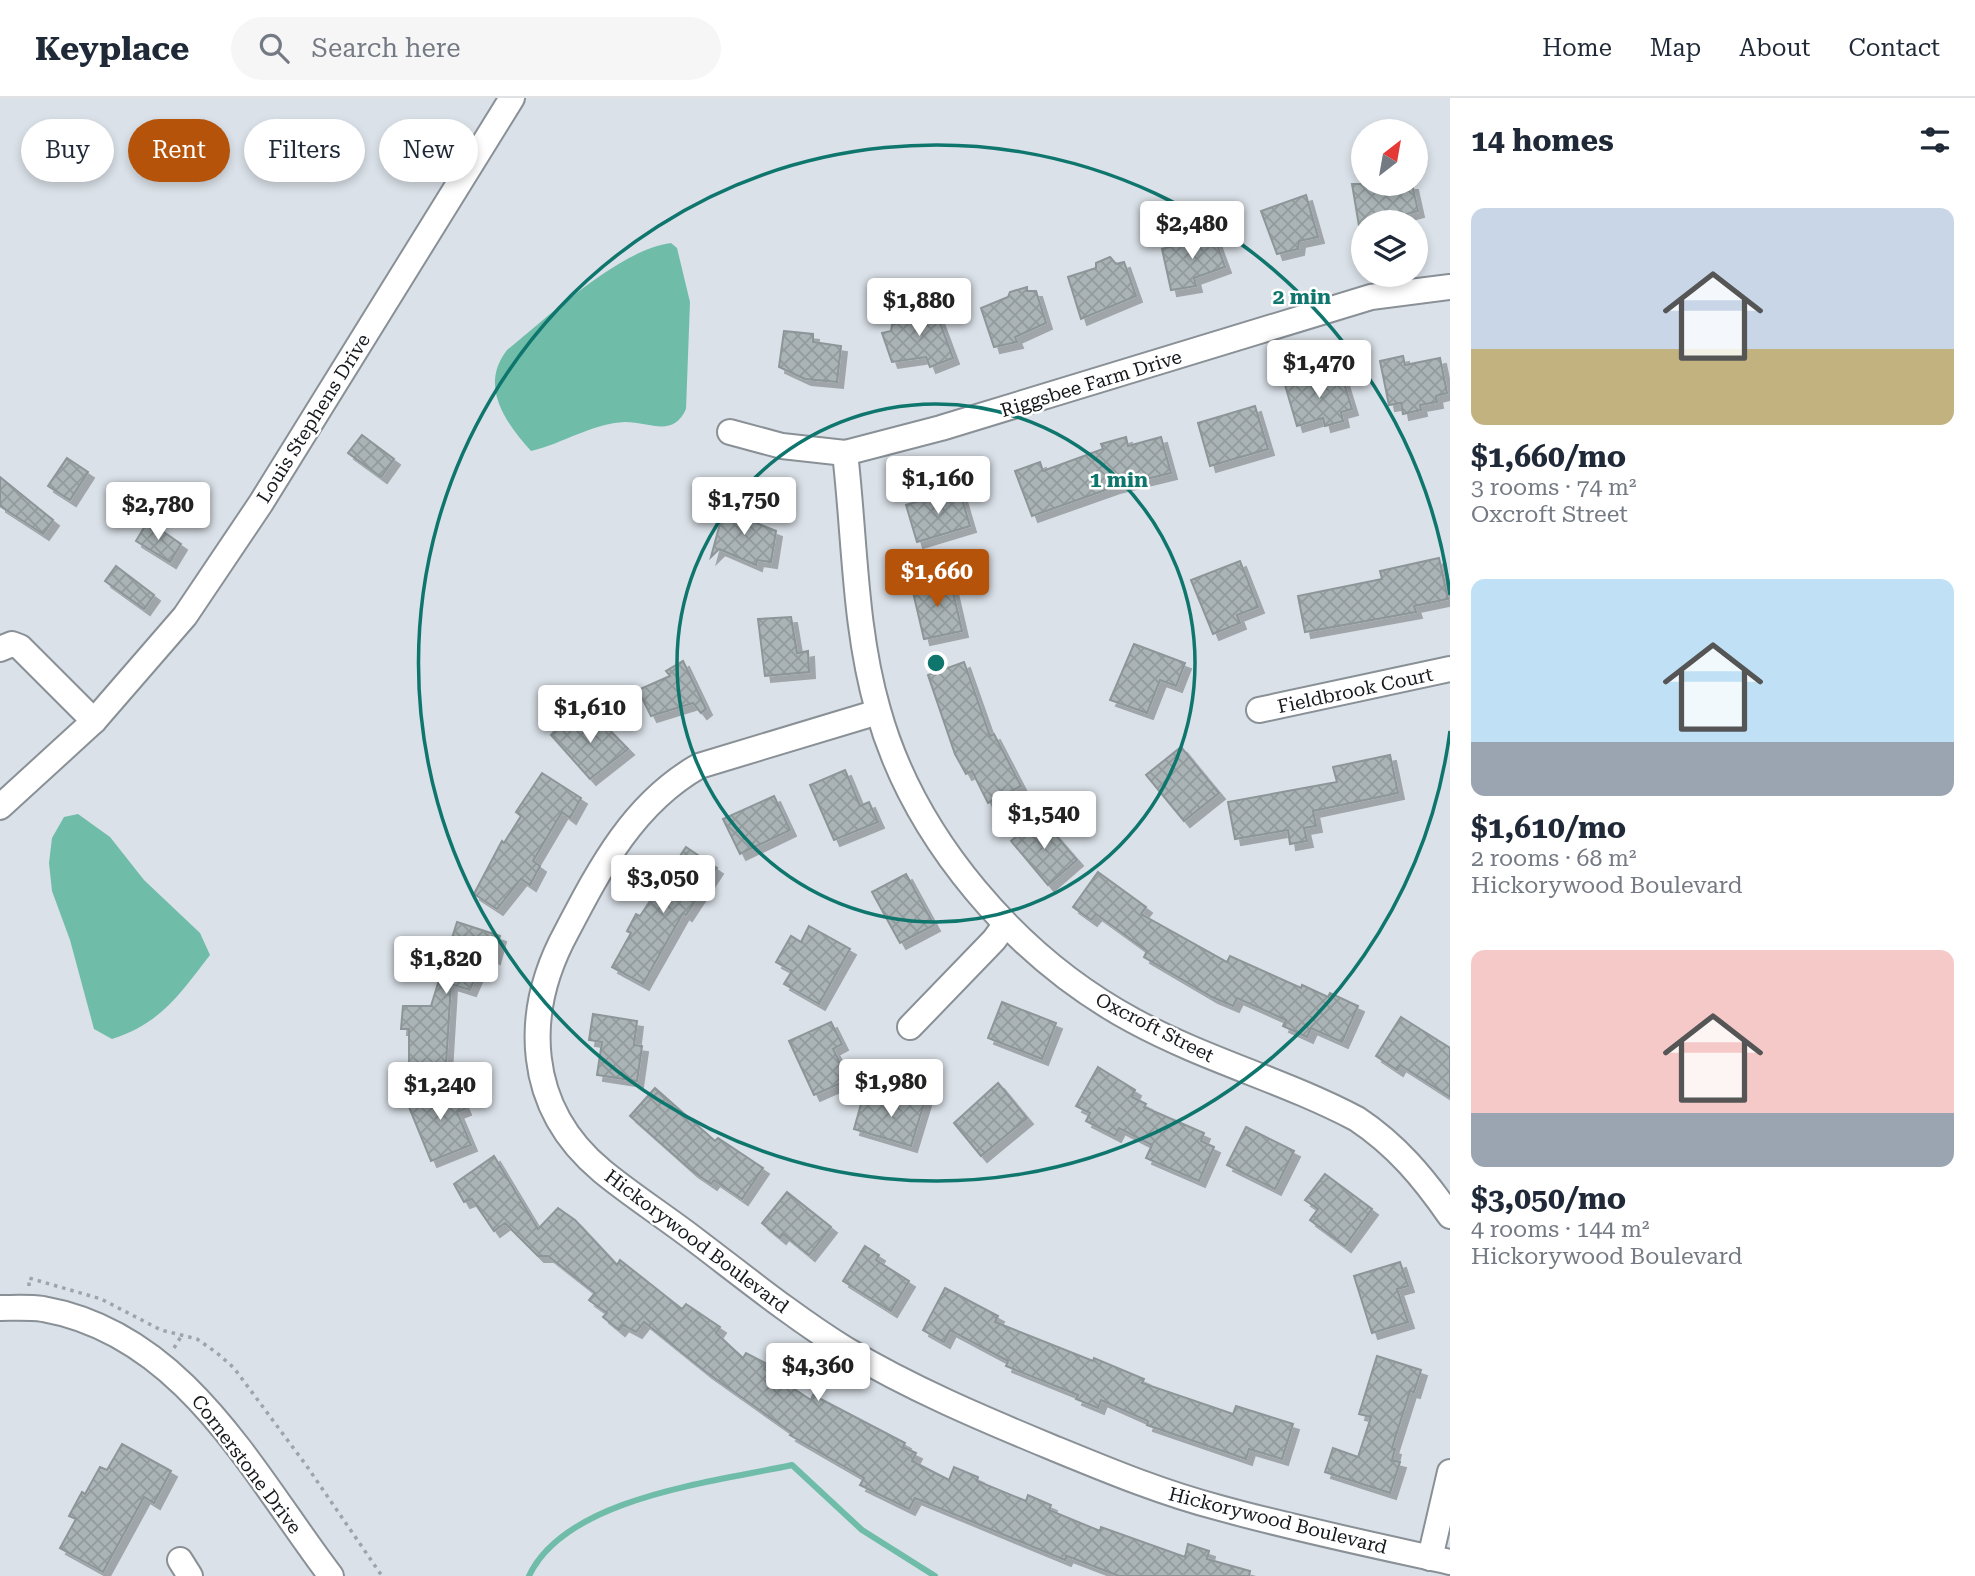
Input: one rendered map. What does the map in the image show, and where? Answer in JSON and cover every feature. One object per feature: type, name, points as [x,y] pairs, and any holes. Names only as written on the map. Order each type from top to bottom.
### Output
[{"type":"street","name":"Louis Stephens Drive","points":[[0,807],[94,721],[185,616],[225,559],[512,98]]},
{"type":"street","name":"Riggsbee Farm Drive","points":[[730,432],[782,446],[845,453],[941,428],[1371,297],[1450,288]]},
{"type":"street","name":"Oxcroft Street","points":[[845,453],[858,596],[878,712],[892,750],[932,826],[964,874],[1005,925],[1091,996],[1136,1022],[1338,1109],[1374,1130],[1406,1159],[1450,1216]]},
{"type":"street","points":[[0,649],[12,644],[20,647],[94,721]]},
{"type":"street","name":"Fieldbrook Court","points":[[1259,710],[1450,669]]},
{"type":"street","name":"Hickorywood Boulevard","points":[[878,712],[699,766],[674,780],[636,816],[560,943],[546,974],[539,999],[537,1037],[542,1077],[555,1111],[569,1135],[602,1170],[792,1313],[847,1350],[934,1397],[1165,1491],[1218,1508],[1440,1560]]},
{"type":"street","points":[[910,1027],[994,940],[1005,925]]},
{"type":"street","name":"Cornerstone Drive","points":[[0,1308],[41,1309],[73,1317],[109,1331],[164,1365],[209,1408],[331,1576]]},
{"type":"street","points":[[1440,1560],[1450,1472]]},
{"type":"shaded area","points":[[671,243],[677,248],[690,302],[686,409],[681,418],[668,426],[613,423],[531,451],[512,428],[495,390],[499,363],[507,350],[607,271],[651,248]]},
{"type":"shaded area","points":[[78,814],[110,837],[144,880],[200,933],[210,955],[168,1006],[143,1025],[112,1039],[94,1029],[70,940],[52,891],[49,863],[52,838],[64,817]]},
{"type":"building","points":[[1306,195],[1318,237],[1299,241],[1298,249],[1277,254],[1261,211]]},
{"type":"building","points":[[1354,196],[1415,196],[1418,210],[1356,210]]},
{"type":"building","points":[[1213,234],[1225,267],[1194,278],[1196,286],[1171,290],[1162,249]]},
{"type":"building","points":[[1110,257],[1116,264],[1124,262],[1136,296],[1081,319],[1068,277],[1096,268],[1096,263]]},
{"type":"building","points":[[1027,287],[1027,291],[1036,291],[1046,323],[1015,337],[1017,342],[994,347],[981,308],[1008,297],[1010,292]]},
{"type":"building","points":[[933,304],[953,358],[930,367],[926,357],[892,362],[882,333],[891,331],[892,325],[908,319],[907,313]]},
{"type":"building","points":[[784,331],[813,334],[813,342],[841,346],[837,382],[805,379],[779,367]]},
{"type":"building","points":[[1403,356],[1405,365],[1440,358],[1447,393],[1436,396],[1437,402],[1420,405],[1421,410],[1403,414],[1401,403],[1389,405],[1380,361]]},
{"type":"building","points":[[1341,373],[1352,409],[1341,412],[1343,421],[1325,426],[1323,418],[1297,426],[1285,385],[1318,375],[1319,380]]},
{"type":"building","points":[[1255,406],[1268,449],[1210,466],[1198,423]]},
{"type":"building","points":[[362,435],[394,459],[381,477],[348,453]]},
{"type":"building","points":[[1126,437],[1128,446],[1161,437],[1171,473],[1114,487],[1032,516],[1015,471],[1040,462],[1043,471],[1103,449],[1101,444]]},
{"type":"building","points":[[67,458],[88,472],[70,500],[48,486]]},
{"type":"building","points":[[0,477],[53,520],[43,534],[0,506]]},
{"type":"building","points":[[959,489],[970,526],[917,542],[906,505]]},
{"type":"building","points":[[725,505],[746,511],[741,517],[776,531],[771,562],[757,560],[756,565],[719,549],[711,557]]},
{"type":"building","points":[[148,521],[181,544],[170,562],[136,541]]},
{"type":"building","points":[[1439,558],[1448,599],[1414,606],[1416,612],[1305,632],[1298,596],[1382,579],[1380,571]]},
{"type":"building","points":[[1240,561],[1258,607],[1237,615],[1240,623],[1213,634],[1191,580]]},
{"type":"building","points":[[116,566],[154,595],[144,609],[105,581]]},
{"type":"building","points":[[950,579],[962,631],[924,639],[912,588]]},
{"type":"building","points":[[791,617],[797,653],[808,651],[809,672],[765,676],[758,619]]},
{"type":"building","points":[[1134,644],[1185,663],[1176,686],[1160,680],[1147,713],[1110,700]]},
{"type":"building","points":[[683,661],[706,709],[701,713],[693,703],[651,716],[638,690],[670,676],[666,671]]},
{"type":"building","points":[[964,662],[990,736],[994,734],[1021,786],[988,803],[972,771],[966,774],[955,754],[928,675]]},
{"type":"building","points":[[594,714],[628,749],[590,779],[551,735],[564,721],[578,731]]},
{"type":"building","points":[[1181,747],[1219,793],[1184,821],[1146,775]]},
{"type":"building","points":[[1390,755],[1398,793],[1313,811],[1316,826],[1304,828],[1307,841],[1290,844],[1288,830],[1235,839],[1228,802],[1337,782],[1333,767]]},
{"type":"building","points":[[845,770],[860,806],[869,802],[878,822],[834,840],[810,785]]},
{"type":"building","points":[[542,773],[581,798],[570,818],[562,812],[533,861],[540,866],[530,885],[521,879],[497,909],[474,894],[502,841],[504,843],[521,816],[516,812]]},
{"type":"building","points":[[774,796],[790,830],[740,854],[723,819]]},
{"type":"building","points":[[1040,817],[1077,860],[1048,885],[1011,841]]},
{"type":"building","points":[[686,847],[717,868],[686,915],[683,913],[643,984],[612,967],[631,933],[627,931],[636,914],[640,916]]},
{"type":"building","points":[[1098,872],[1146,907],[1141,914],[1227,962],[1230,956],[1301,988],[1302,985],[1328,997],[1330,993],[1358,1006],[1342,1042],[1311,1028],[1307,1037],[1283,1026],[1286,1020],[1237,998],[1233,1006],[1212,997],[1144,957],[1147,951],[1096,914],[1091,920],[1073,907]]},
{"type":"building","points":[[906,874],[934,925],[900,943],[872,892]]},
{"type":"building","points":[[457,922],[500,936],[494,958],[486,954],[470,990],[451,984],[446,1065],[409,1067],[409,1029],[401,1029],[403,1006],[431,1006]]},
{"type":"building","points":[[809,926],[850,949],[819,1004],[784,984],[792,971],[776,962],[791,936],[801,942]]},
{"type":"building","points":[[1002,1002],[1056,1023],[1042,1059],[988,1038]]},
{"type":"building","points":[[593,1014],[637,1021],[634,1045],[642,1046],[637,1081],[597,1075],[602,1042],[589,1040]]},
{"type":"building","points":[[1401,1017],[1450,1048],[1450,1097],[1400,1065],[1397,1070],[1376,1056]]},
{"type":"building","points":[[831,1022],[842,1044],[833,1049],[848,1080],[814,1095],[789,1041]]},
{"type":"building","points":[[1098,1067],[1135,1090],[1132,1097],[1146,1104],[1144,1107],[1204,1133],[1201,1141],[1214,1147],[1199,1181],[1146,1158],[1152,1145],[1119,1128],[1115,1136],[1086,1121],[1090,1113],[1076,1106]]},
{"type":"building","points":[[454,1083],[465,1109],[457,1112],[471,1145],[431,1161],[407,1102]]},
{"type":"building","points":[[998,1083],[1027,1118],[981,1156],[954,1123]]},
{"type":"building","points":[[655,1088],[715,1141],[718,1138],[763,1168],[742,1199],[714,1180],[711,1184],[692,1171],[630,1116]]},
{"type":"building","points":[[902,1093],[925,1100],[911,1146],[854,1129],[863,1097],[898,1107]]},
{"type":"building","points":[[1246,1127],[1294,1151],[1275,1189],[1227,1165]]},
{"type":"building","points":[[494,1156],[538,1229],[558,1208],[575,1220],[617,1265],[620,1260],[682,1309],[686,1304],[720,1327],[716,1333],[743,1358],[746,1353],[767,1364],[764,1369],[811,1400],[813,1395],[905,1443],[903,1447],[916,1453],[912,1461],[949,1480],[954,1467],[978,1477],[977,1481],[1026,1501],[1028,1495],[1051,1505],[1049,1510],[1100,1531],[1101,1527],[1185,1557],[1188,1544],[1209,1551],[1207,1559],[1250,1571],[1249,1576],[1119,1576],[1067,1556],[1065,1560],[915,1498],[909,1509],[860,1485],[864,1478],[790,1435],[792,1433],[706,1372],[644,1322],[636,1332],[623,1325],[619,1330],[603,1317],[607,1313],[589,1300],[595,1293],[548,1256],[538,1256],[505,1223],[494,1231],[472,1199],[464,1202],[454,1184]]},
{"type":"building","points":[[1325,1174],[1372,1209],[1345,1246],[1310,1220],[1318,1209],[1305,1200]]},
{"type":"building","points":[[787,1192],[831,1227],[809,1255],[783,1234],[780,1238],[762,1223]]},
{"type":"building","points":[[865,1246],[879,1255],[876,1260],[909,1281],[891,1311],[843,1281]]},
{"type":"building","points":[[1400,1262],[1408,1286],[1397,1289],[1408,1322],[1372,1333],[1354,1276]]},
{"type":"building","points":[[945,1288],[998,1316],[995,1322],[1093,1361],[1094,1358],[1144,1379],[1142,1383],[1233,1414],[1236,1406],[1293,1424],[1282,1459],[1249,1449],[1246,1459],[1147,1425],[1148,1421],[1101,1400],[1098,1408],[1076,1399],[1078,1395],[1006,1366],[1008,1361],[950,1330],[944,1342],[923,1330]]},
{"type":"building","points":[[1377,1356],[1421,1370],[1414,1392],[1410,1391],[1392,1448],[1395,1449],[1392,1460],[1400,1462],[1390,1493],[1325,1472],[1333,1448],[1358,1457],[1371,1417],[1359,1414]]},
{"type":"building","points":[[122,1444],[171,1471],[154,1503],[144,1497],[103,1572],[60,1548],[76,1519],[69,1516],[82,1492],[85,1494],[100,1467],[107,1470]]},
{"type":"waterway","points":[[529,1576],[548,1549],[575,1528],[608,1511],[685,1487],[792,1465],[862,1530],[935,1576]]}]
